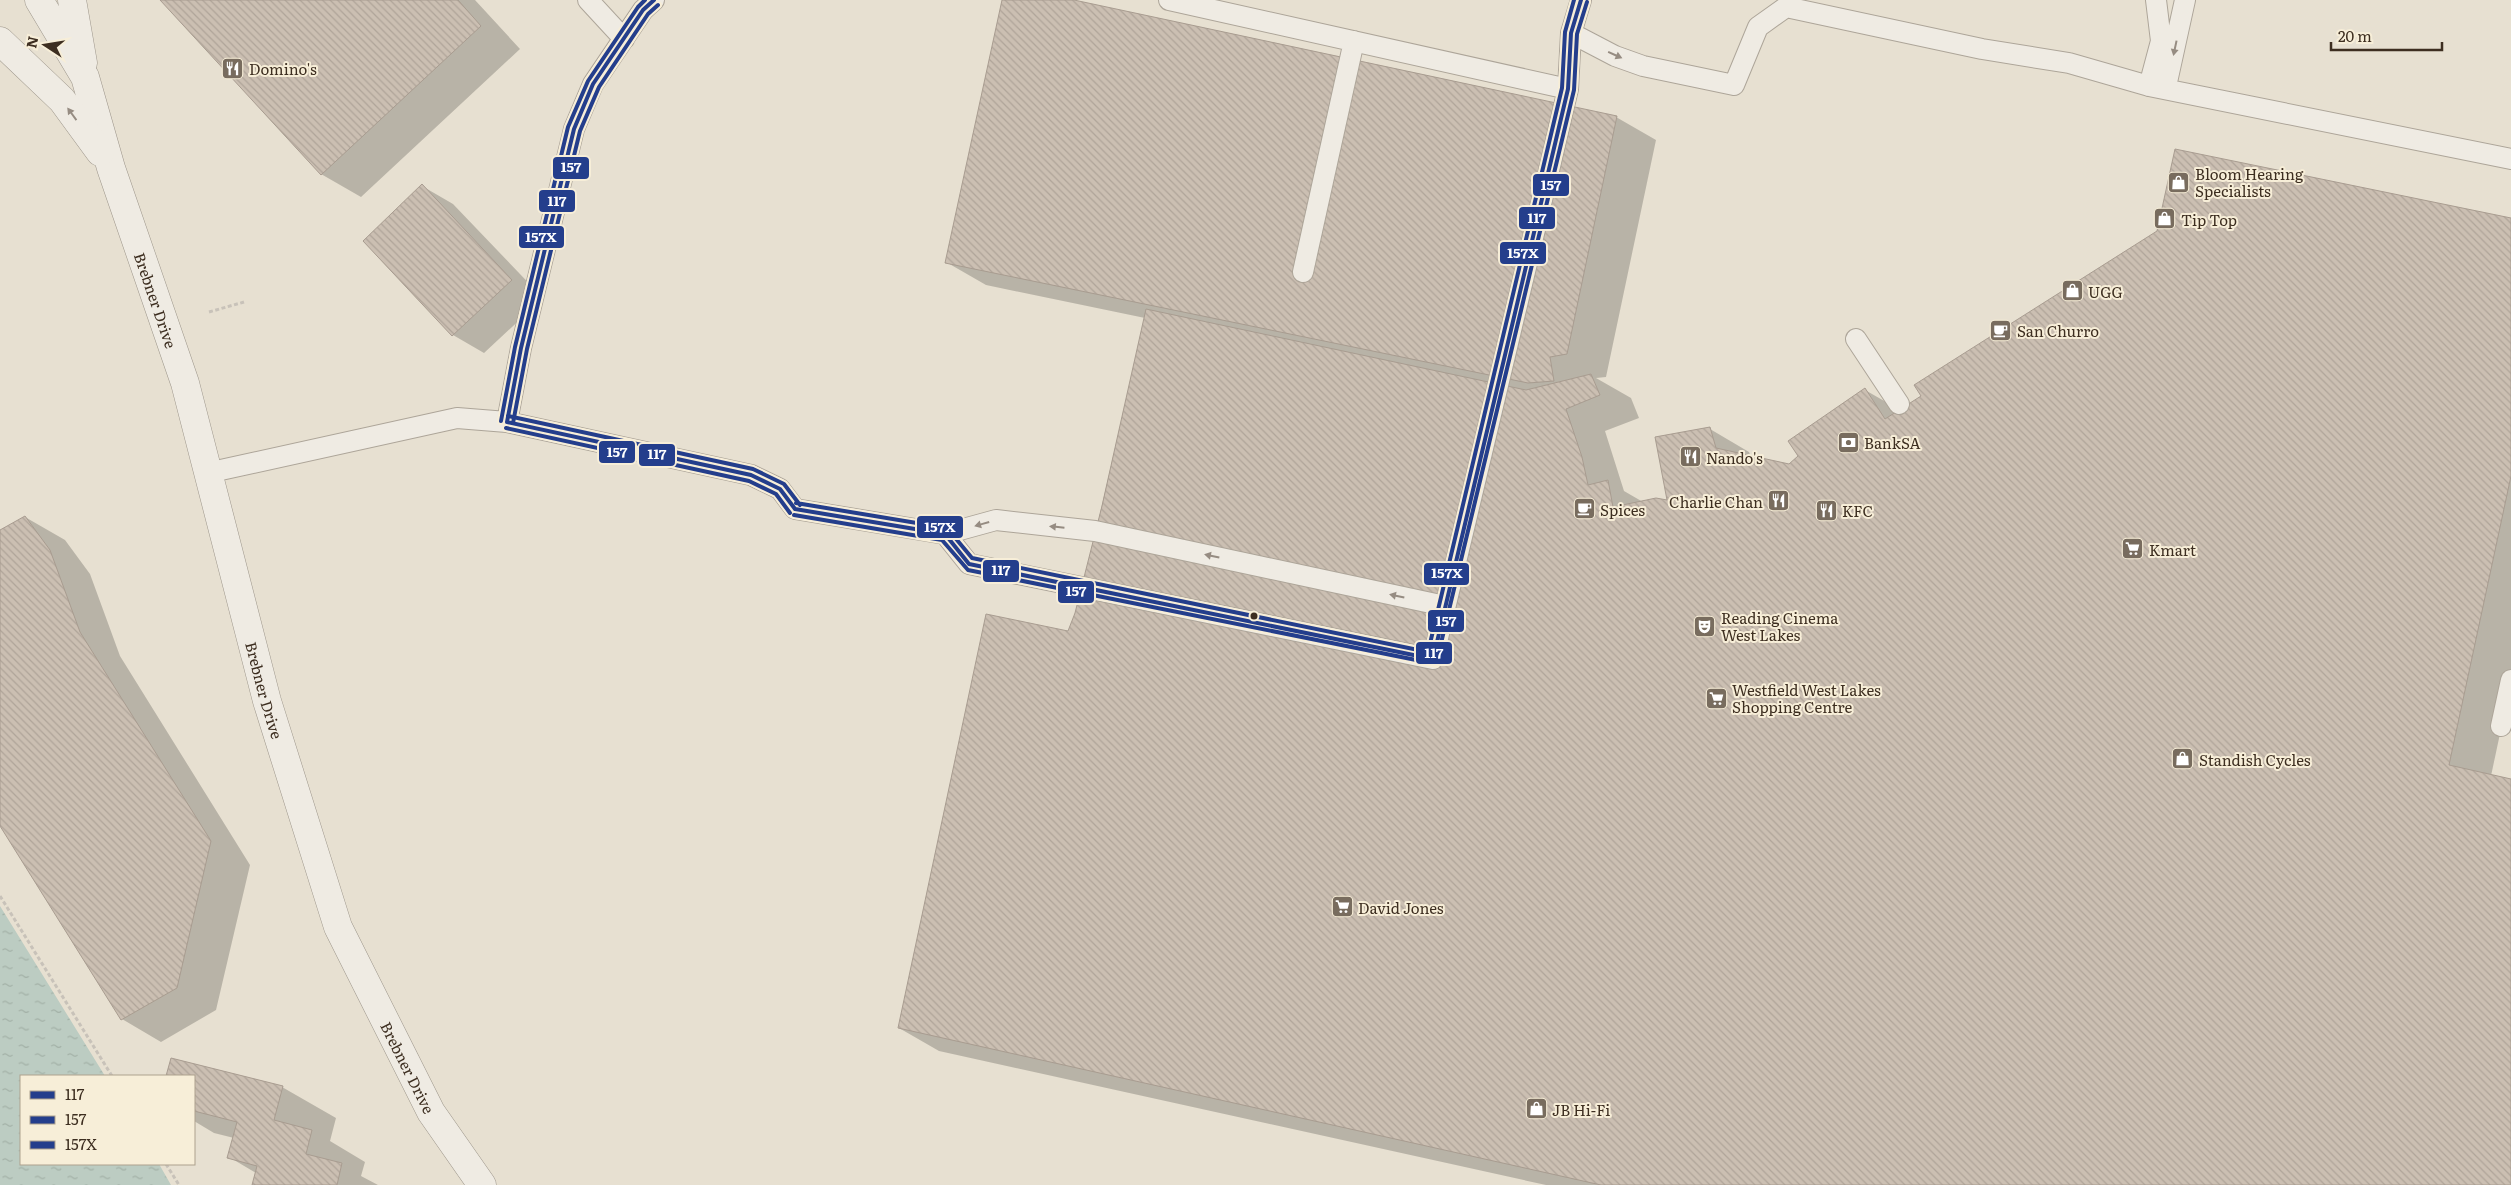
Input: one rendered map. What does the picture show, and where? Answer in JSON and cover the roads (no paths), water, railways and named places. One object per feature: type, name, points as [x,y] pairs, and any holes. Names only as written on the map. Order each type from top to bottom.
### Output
[{"type":"street","name":"Brebner Drive","points":[[39,0],[85,77],[111,168],[185,383],[267,701],[338,927],[431,1112],[482,1185]]},
{"type":"street","points":[[72,0],[85,77]]},
{"type":"street","name":"Brebner Drive","points":[[0,41],[62,100],[111,168]]},
{"type":"lane","points":[[588,0],[624,39]]},
{"type":"lane","points":[[507,422],[521,348],[574,129],[593,84],[643,10],[654,0]]},
{"type":"lane","points":[[1169,0],[1568,89]]},
{"type":"lane","points":[[945,534],[969,564],[1433,660],[1568,89],[1571,33],[1581,0]]},
{"type":"lane","points":[[2156,0],[2161,40]]},
{"type":"lane","points":[[2149,86],[2170,0]]},
{"type":"lane","points":[[2149,86],[2167,82],[2185,0]]},
{"type":"lane","points":[[1571,33],[1615,56],[1643,66],[1734,85],[1758,27],[1786,7],[1982,49],[2069,63],[2149,86],[2511,159]]},
{"type":"lane","points":[[1303,272],[1354,41]]},
{"type":"lane","points":[[1856,338],[1899,404]]},
{"type":"lane","points":[[207,473],[457,418],[507,422],[751,476],[780,489],[796,509],[945,534],[996,520],[1095,531],[1445,606]]},
{"type":"lane","points":[[2500,726],[2511,680]]},
{"type":"water","points":[[0,906],[104,1075],[20,1075],[20,1165],[160,1165],[171,1185],[0,1185]]},
{"type":"place","name":"Domino's","points":[[233,68]]},
{"type":"place","name":"Bloom Hearing Specialists","points":[[2179,182]]},
{"type":"place","name":"Tip Top","points":[[2165,219]]},
{"type":"place","name":"UGG","points":[[2072,291]]},
{"type":"place","name":"San Churro","points":[[2001,330]]},
{"type":"place","name":"BankSA","points":[[1848,442]]},
{"type":"place","name":"Nando's","points":[[1690,457]]},
{"type":"place","name":"Charlie Chan","points":[[1779,501]]},
{"type":"place","name":"Spices","points":[[1584,509]]},
{"type":"place","name":"KFC","points":[[1826,510]]},
{"type":"place","name":"Kmart","points":[[2133,549]]},
{"type":"place","name":"Reading Cinema West Lakes","points":[[1705,626]]},
{"type":"place","name":"Westfield West Lakes Shopping Centre","points":[[1716,698]]},
{"type":"place","name":"Standish Cycles","points":[[2183,759]]},
{"type":"place","name":"David Jones","points":[[1342,907]]},
{"type":"place","name":"JB Hi-Fi","points":[[1536,1109]]}]
